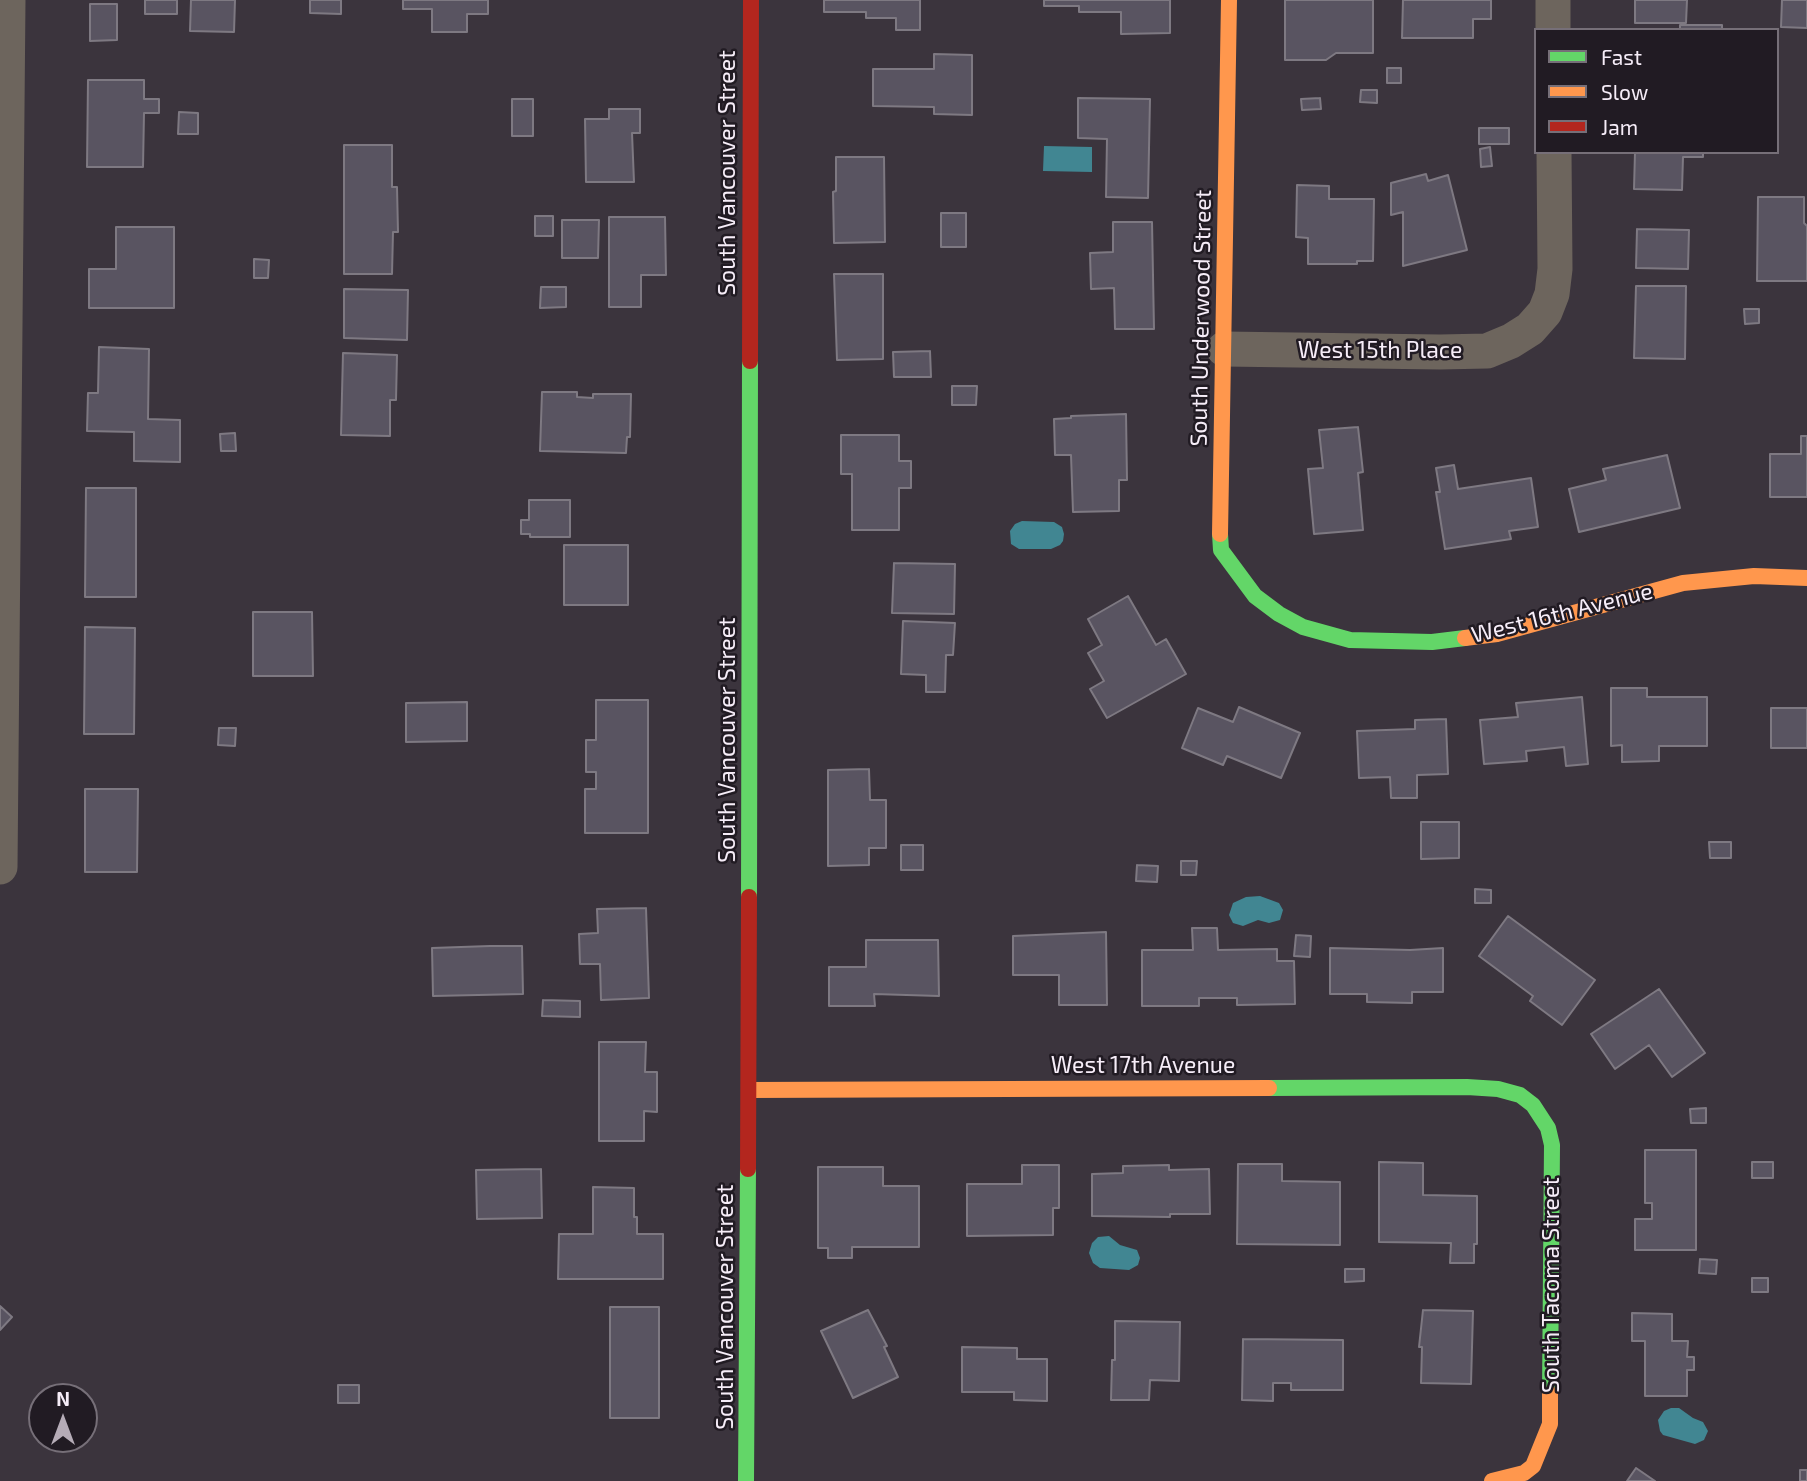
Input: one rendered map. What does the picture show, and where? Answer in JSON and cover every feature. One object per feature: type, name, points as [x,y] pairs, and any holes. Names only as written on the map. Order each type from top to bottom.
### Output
[{"type":"street","points":[[0,867],[2,291],[8,0]]},
{"type":"street","name":"South Vancouver Street","points":[[746,1481],[751,0]]},
{"type":"street","name":"South Underwood Street","points":[[1229,0],[1221,550],[1255,596],[1279,614]]},
{"type":"street","points":[[1553,0],[1553,28]]},
{"type":"street","name":"West 15th Place","points":[[1224,349],[1487,351],[1511,341],[1530,329],[1545,312],[1552,294],[1555,269],[1554,154]]},
{"type":"street","name":"West 16th Avenue","points":[[1279,614],[1303,626],[1350,640],[1432,642],[1497,634],[1683,583],[1754,576],[1807,578]]},
{"type":"street","name":"West 17th Avenue","points":[[749,1090],[1467,1087],[1498,1088],[1520,1095],[1533,1105]]},
{"type":"street","name":"South Tacoma Street","points":[[1492,1481],[1524,1473],[1533,1466],[1550,1424],[1552,1145],[1548,1128],[1533,1105]]},
{"type":"water","points":[[1044,146],[1092,147],[1092,172],[1043,171]]},
{"type":"water","points":[[1022,521],[1054,522],[1062,527],[1063,541],[1051,549],[1019,549],[1011,544],[1010,531],[1015,524]]},
{"type":"water","points":[[1260,896],[1279,903],[1283,910],[1280,920],[1269,923],[1258,920],[1243,926],[1233,923],[1229,915],[1233,903],[1246,897]]},
{"type":"water","points":[[1109,1236],[1120,1245],[1137,1250],[1140,1258],[1138,1265],[1129,1270],[1100,1268],[1093,1263],[1089,1253],[1092,1243],[1098,1237]]},
{"type":"water","points":[[1679,1408],[1703,1422],[1708,1431],[1704,1440],[1695,1444],[1663,1435],[1658,1420],[1664,1411]]},
{"type":"building","points":[[145,0],[177,0],[177,14],[145,14]]},
{"type":"building","points":[[191,0],[235,0],[234,32],[190,31]]},
{"type":"building","points":[[310,0],[341,0],[341,14],[310,13]]},
{"type":"building","points":[[403,0],[488,0],[488,14],[467,14],[467,32],[432,32],[432,9],[403,9]]},
{"type":"building","points":[[824,0],[920,0],[920,30],[896,30],[896,18],[866,18],[866,12],[824,12]]},
{"type":"building","points":[[1044,0],[1170,0],[1170,33],[1121,34],[1121,12],[1079,12],[1079,6],[1044,6]]},
{"type":"building","points":[[1285,0],[1373,0],[1373,53],[1336,53],[1326,60],[1285,60]]},
{"type":"building","points":[[1403,0],[1491,0],[1491,19],[1473,19],[1473,38],[1402,38]]},
{"type":"building","points":[[1635,0],[1687,0],[1686,23],[1635,23]]},
{"type":"building","points":[[1782,0],[1807,0],[1807,28],[1781,27]]},
{"type":"building","points":[[90,4],[117,4],[117,40],[90,41]]},
{"type":"building","points":[[1680,25],[1722,25],[1722,28],[1680,28]]},
{"type":"building","points":[[934,54],[972,55],[972,115],[934,114],[934,107],[873,106],[873,69],[934,69]]},
{"type":"building","points":[[1387,68],[1401,68],[1401,83],[1387,83]]},
{"type":"building","points":[[88,80],[144,80],[144,99],[159,99],[159,113],[144,113],[143,167],[87,167]]},
{"type":"building","points":[[1361,90],[1377,90],[1377,103],[1360,102]]},
{"type":"building","points":[[1078,98],[1150,99],[1148,198],[1106,197],[1107,139],[1078,138]]},
{"type":"building","points":[[1320,98],[1321,109],[1302,110],[1301,99]]},
{"type":"building","points":[[512,99],[533,99],[533,136],[512,136]]},
{"type":"building","points":[[609,109],[640,109],[640,133],[632,133],[634,182],[586,182],[585,119],[609,119]]},
{"type":"building","points":[[179,112],[198,113],[198,134],[178,134]]},
{"type":"building","points":[[1479,128],[1509,128],[1509,144],[1479,144]]},
{"type":"building","points":[[344,145],[392,145],[392,187],[397,187],[398,232],[393,232],[392,274],[344,274]]},
{"type":"building","points":[[1490,147],[1492,166],[1481,167],[1480,149]]},
{"type":"building","points":[[1635,154],[1703,154],[1703,157],[1683,157],[1682,190],[1634,189]]},
{"type":"building","points":[[836,157],[884,157],[885,242],[834,243],[833,192],[836,191]]},
{"type":"building","points":[[1426,174],[1428,181],[1448,175],[1467,250],[1403,266],[1403,212],[1391,215],[1391,183]]},
{"type":"building","points":[[1297,185],[1329,186],[1329,199],[1374,199],[1373,261],[1357,261],[1357,264],[1308,264],[1308,238],[1296,237]]},
{"type":"building","points":[[1758,197],[1804,197],[1807,281],[1757,281]]},
{"type":"building","points":[[941,213],[966,213],[966,247],[941,247]]},
{"type":"building","points":[[535,216],[553,216],[553,236],[535,236]]},
{"type":"building","points":[[609,217],[665,217],[666,275],[641,275],[641,307],[609,307]]},
{"type":"building","points":[[562,220],[599,220],[598,258],[562,258]]},
{"type":"building","points":[[1113,222],[1152,222],[1154,329],[1115,329],[1114,288],[1091,289],[1090,253],[1113,252]]},
{"type":"building","points":[[116,227],[174,227],[174,308],[89,308],[89,269],[116,269]]},
{"type":"building","points":[[1637,229],[1689,230],[1688,269],[1636,268]]},
{"type":"building","points":[[254,259],[269,260],[268,278],[254,278]]},
{"type":"building","points":[[834,274],[883,274],[883,359],[837,360]]},
{"type":"building","points":[[1636,286],[1686,286],[1685,359],[1634,358]]},
{"type":"building","points":[[541,287],[566,287],[566,307],[540,308]]},
{"type":"building","points":[[344,289],[408,290],[407,340],[344,338]]},
{"type":"building","points":[[1744,309],[1759,309],[1759,323],[1745,324]]},
{"type":"building","points":[[99,347],[149,349],[148,419],[180,420],[180,462],[134,461],[134,432],[87,431],[88,393],[98,393]]},
{"type":"building","points":[[930,351],[931,377],[894,377],[893,352]]},
{"type":"building","points":[[343,353],[397,355],[396,400],[390,400],[390,436],[341,435]]},
{"type":"building","points":[[952,386],[977,386],[976,405],[952,405]]},
{"type":"building","points":[[542,392],[577,392],[577,397],[593,398],[593,394],[631,394],[630,437],[627,437],[626,453],[540,451]]},
{"type":"building","points":[[1126,414],[1127,480],[1119,480],[1119,511],[1073,512],[1071,455],[1055,455],[1054,419]]},
{"type":"building","points":[[1358,427],[1363,472],[1358,473],[1363,530],[1314,534],[1308,469],[1323,468],[1319,430]]},
{"type":"building","points":[[235,433],[236,451],[221,451],[220,434]]},
{"type":"building","points":[[841,435],[899,435],[899,461],[911,461],[911,488],[899,488],[899,530],[852,530],[852,474],[841,474]]},
{"type":"building","points":[[1801,436],[1807,436],[1807,497],[1770,497],[1770,454],[1801,454]]},
{"type":"building","points":[[1667,455],[1680,508],[1579,532],[1569,489],[1606,480],[1603,469]]},
{"type":"building","points":[[1454,465],[1458,489],[1531,478],[1538,527],[1509,531],[1511,539],[1445,549],[1436,492],[1440,492],[1436,468]]},
{"type":"building","points":[[86,488],[136,488],[136,597],[85,597]]},
{"type":"building","points":[[529,500],[570,500],[570,537],[530,537],[530,534],[521,534],[521,520],[529,520]]},
{"type":"building","points":[[564,545],[628,545],[628,605],[564,605]]},
{"type":"building","points":[[894,563],[955,564],[954,614],[892,613]]},
{"type":"building","points":[[1128,596],[1156,645],[1166,639],[1186,674],[1107,718],[1090,689],[1104,681],[1088,653],[1102,645],[1088,619]]},
{"type":"building","points":[[253,612],[312,612],[313,676],[253,676]]},
{"type":"building","points":[[903,621],[955,623],[953,655],[946,655],[945,692],[926,692],[926,675],[901,674]]},
{"type":"building","points":[[85,627],[135,628],[134,734],[84,734]]},
{"type":"building","points":[[1611,688],[1647,688],[1647,697],[1707,697],[1707,746],[1659,746],[1659,761],[1622,762],[1622,745],[1611,746]]},
{"type":"building","points":[[1582,697],[1588,764],[1566,766],[1564,747],[1526,751],[1527,761],[1484,764],[1480,720],[1518,717],[1516,703]]},
{"type":"building","points":[[596,700],[648,700],[648,833],[585,833],[585,789],[596,789],[596,772],[586,772],[586,740],[596,740]]},
{"type":"building","points":[[467,702],[467,741],[406,742],[406,703]]},
{"type":"building","points":[[1239,707],[1300,733],[1281,778],[1227,756],[1223,765],[1182,748],[1198,708],[1233,722]]},
{"type":"building","points":[[1771,708],[1807,708],[1807,748],[1771,748]]},
{"type":"building","points":[[1446,719],[1448,774],[1417,775],[1417,798],[1391,798],[1390,777],[1359,778],[1357,731],[1415,729],[1415,720]]},
{"type":"building","points":[[219,728],[236,728],[235,746],[218,745]]},
{"type":"building","points":[[869,769],[870,800],[886,800],[886,848],[869,848],[869,865],[828,866],[828,770]]},
{"type":"building","points":[[85,789],[138,789],[137,872],[85,872]]},
{"type":"building","points":[[1421,822],[1459,822],[1459,858],[1421,859]]},
{"type":"building","points":[[1709,842],[1731,842],[1731,858],[1710,858]]},
{"type":"building","points":[[901,845],[923,845],[923,870],[901,870]]},
{"type":"building","points":[[1181,861],[1197,861],[1196,875],[1181,875]]},
{"type":"building","points":[[1137,865],[1158,866],[1157,882],[1136,881]]},
{"type":"building","points":[[1475,889],[1491,890],[1491,903],[1475,903]]},
{"type":"building","points":[[646,908],[649,998],[601,1000],[600,964],[580,964],[579,934],[598,933],[597,909]]},
{"type":"building","points":[[1508,916],[1595,980],[1562,1025],[1530,1001],[1533,996],[1479,956]]},
{"type":"building","points":[[1192,928],[1217,928],[1218,950],[1277,949],[1277,961],[1294,961],[1295,1004],[1237,1005],[1237,998],[1199,998],[1199,1006],[1142,1006],[1142,950],[1193,950]]},
{"type":"building","points":[[1106,932],[1107,1005],[1059,1005],[1059,975],[1013,975],[1013,936]]},
{"type":"building","points":[[1296,935],[1311,936],[1310,957],[1294,956]]},
{"type":"building","points":[[866,940],[938,940],[939,996],[874,994],[875,1006],[829,1006],[829,967],[866,967]]},
{"type":"building","points":[[522,946],[523,994],[433,996],[432,948]]},
{"type":"building","points":[[1330,948],[1443,948],[1443,992],[1412,992],[1412,1003],[1367,1002],[1367,994],[1330,994]]},
{"type":"building","points":[[1659,989],[1705,1053],[1672,1077],[1649,1045],[1615,1069],[1591,1034]]},
{"type":"building","points":[[543,1000],[580,1001],[580,1017],[542,1016]]},
{"type":"building","points":[[599,1042],[646,1042],[645,1072],[657,1072],[657,1112],[644,1111],[644,1141],[599,1141]]},
{"type":"building","points":[[1706,1108],[1706,1123],[1691,1123],[1690,1109]]},
{"type":"building","points":[[1645,1150],[1696,1150],[1696,1250],[1635,1250],[1635,1219],[1652,1219],[1652,1203],[1645,1203]]},
{"type":"building","points":[[1379,1162],[1423,1163],[1423,1195],[1477,1196],[1477,1244],[1474,1244],[1474,1263],[1450,1263],[1451,1243],[1379,1242]]},
{"type":"building","points":[[1752,1162],[1773,1162],[1773,1178],[1752,1178]]},
{"type":"building","points":[[1238,1164],[1282,1164],[1282,1181],[1340,1182],[1340,1245],[1237,1244]]},
{"type":"building","points":[[1022,1165],[1059,1165],[1059,1208],[1053,1208],[1053,1235],[967,1236],[967,1184],[1022,1184]]},
{"type":"building","points":[[1169,1165],[1169,1170],[1209,1169],[1210,1214],[1170,1214],[1170,1217],[1092,1216],[1092,1174],[1123,1173],[1123,1166]]},
{"type":"building","points":[[818,1167],[883,1167],[883,1186],[919,1186],[919,1247],[852,1247],[852,1258],[828,1258],[828,1248],[818,1248]]},
{"type":"building","points":[[541,1169],[542,1218],[477,1219],[476,1170]]},
{"type":"building","points":[[593,1187],[634,1188],[637,1234],[663,1234],[663,1279],[558,1279],[559,1234],[593,1234]]},
{"type":"building","points":[[1700,1259],[1717,1260],[1716,1274],[1699,1273]]},
{"type":"building","points":[[1345,1269],[1364,1269],[1364,1281],[1345,1282]]},
{"type":"building","points":[[1752,1278],[1768,1278],[1768,1292],[1752,1292]]},
{"type":"building","points":[[0,1306],[12,1317],[0,1330]]},
{"type":"building","points":[[610,1307],[659,1307],[659,1418],[610,1418]]},
{"type":"building","points":[[868,1310],[887,1346],[884,1347],[898,1377],[853,1398],[821,1331]]},
{"type":"building","points":[[1423,1310],[1473,1311],[1471,1384],[1421,1383],[1422,1347],[1419,1347]]},
{"type":"building","points":[[1632,1313],[1672,1314],[1672,1341],[1688,1341],[1687,1357],[1694,1357],[1694,1370],[1687,1370],[1687,1396],[1645,1396],[1645,1341],[1632,1341]]},
{"type":"building","points":[[1115,1321],[1180,1322],[1179,1381],[1150,1380],[1149,1400],[1111,1400]]},
{"type":"building","points":[[1243,1339],[1343,1340],[1343,1390],[1291,1390],[1291,1383],[1273,1383],[1273,1401],[1242,1400]]},
{"type":"building","points":[[962,1347],[1017,1348],[1017,1359],[1047,1359],[1047,1401],[1014,1400],[1014,1392],[962,1392]]},
{"type":"building","points":[[338,1385],[359,1385],[359,1403],[338,1403]]},
{"type":"building","points":[[1636,1468],[1655,1481],[1627,1481]]},
{"type":"building","points":[[1800,1470],[1807,1470],[1807,1481],[1800,1481]]},
{"type":"traffic: fast","points":[[749,897],[750,361]]},
{"type":"traffic: fast","points":[[1220,534],[1221,550],[1255,596],[1279,614],[1303,627],[1350,640],[1432,642],[1465,638]]},
{"type":"traffic: fast","points":[[1269,1088],[1467,1087],[1498,1089],[1520,1095],[1533,1105],[1548,1128],[1552,1145],[1550,1394]]},
{"type":"traffic: fast","points":[[746,1481],[748,1169]]},
{"type":"traffic: slow","points":[[1220,534],[1229,0]]},
{"type":"traffic: slow","points":[[1465,638],[1497,634],[1683,583],[1754,576],[1807,578]]},
{"type":"traffic: slow","points":[[749,1090],[1269,1088]]},
{"type":"traffic: slow","points":[[1492,1481],[1524,1473],[1533,1466],[1550,1424],[1550,1394]]},
{"type":"traffic: jam","points":[[750,361],[751,0]]},
{"type":"traffic: jam","points":[[748,1169],[749,897]]}]
